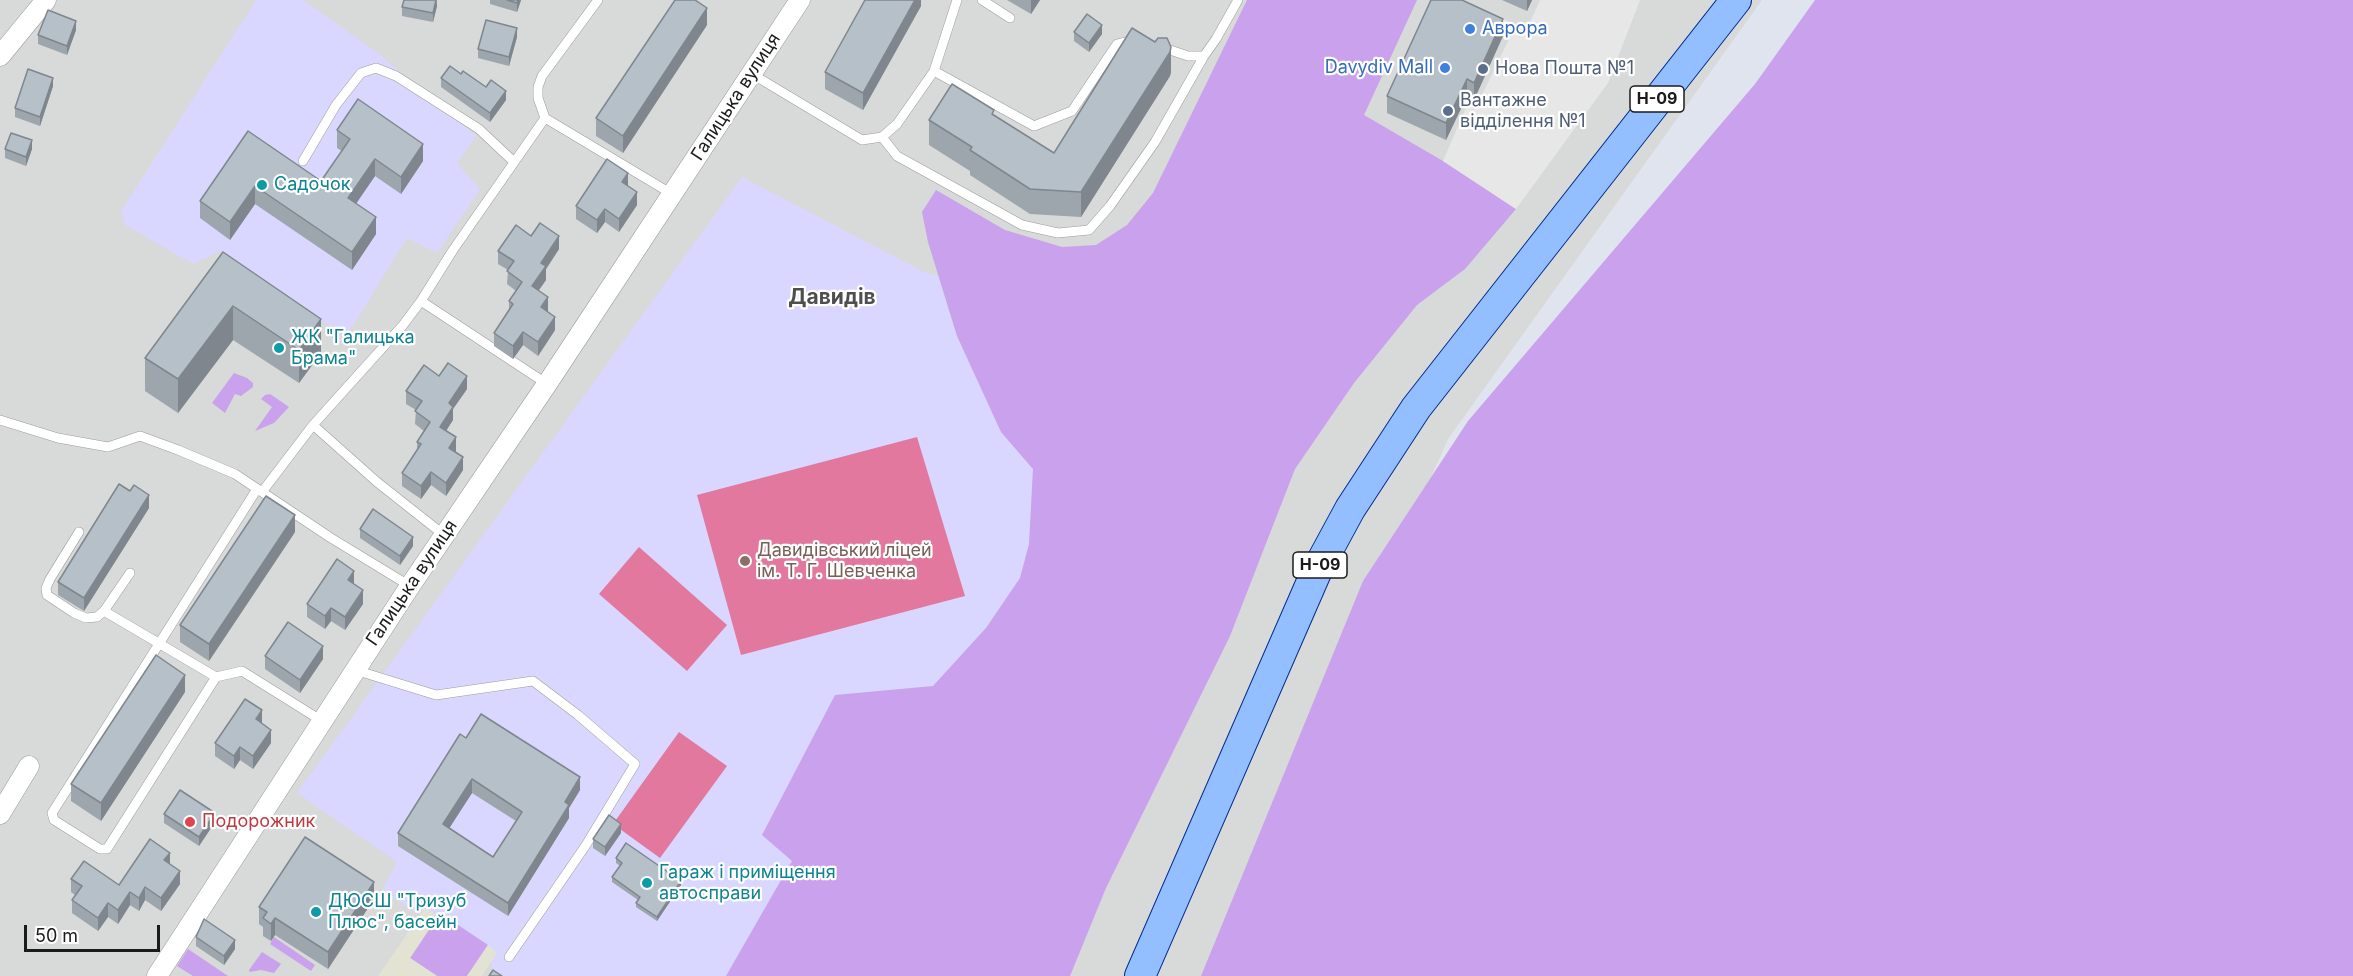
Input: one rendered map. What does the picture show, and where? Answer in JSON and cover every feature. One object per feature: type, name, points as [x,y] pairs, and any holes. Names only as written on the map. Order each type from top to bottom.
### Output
[{"type":"main road","name":"Н-09","points":[[1140,976],[1317,570],[1350,509],[1416,408],[1736,0]]},
{"type":"street","points":[[0,56],[46,0]]},
{"type":"street","name":"Галицька вулиця","points":[[158,976],[410,586],[547,384],[800,0]]},
{"type":"street","points":[[0,814],[28,766]]},
{"type":"lane","points":[[598,0],[542,76],[538,87],[538,98],[545,118],[672,194]]},
{"type":"lane","points":[[752,74],[862,140],[882,137],[897,124],[934,71],[957,0]]},
{"type":"lane","points":[[982,0],[1010,18]]},
{"type":"lane","points":[[882,137],[897,156],[1022,225],[1058,232],[1089,230],[1110,206],[1155,142],[1238,0]]},
{"type":"lane","points":[[934,71],[1034,126],[1072,111],[1117,44],[1135,39],[1146,43]]},
{"type":"lane","points":[[1156,46],[1188,56],[1204,56]]},
{"type":"lane","points":[[303,161],[336,105],[361,73],[376,68],[396,76],[479,129],[514,162]]},
{"type":"lane","points":[[216,677],[107,849],[100,849],[54,820],[52,813],[259,490],[404,325],[545,118]]},
{"type":"lane","points":[[421,301],[547,384]]},
{"type":"lane","points":[[0,420],[58,438],[108,447],[140,436],[178,450],[235,474],[410,586]]},
{"type":"lane","points":[[314,425],[377,482],[444,535]]},
{"type":"lane","points":[[79,532],[50,579],[46,588],[47,596],[74,613],[86,618],[97,617],[104,611],[129,573]]},
{"type":"lane","points":[[104,611],[216,677],[242,671],[322,721]]},
{"type":"lane","points":[[355,670],[436,694],[533,681],[578,715],[635,764],[586,845],[509,957]]},
{"type":"shaded area","points":[[0,0],[1762,0],[1448,439],[1210,976],[0,976]]},
{"type":"shaded area","points":[[256,0],[303,0],[378,53],[476,136],[457,163],[480,189],[437,253],[407,238],[346,337],[220,251],[193,264],[125,225],[121,211]]},
{"type":"shaded area","points":[[1247,0],[1417,0],[1364,115],[1443,161],[1516,209],[1465,269],[1417,305],[1354,383],[1295,469],[1230,636],[1106,888],[1070,976],[726,976],[792,861],[762,835],[835,695],[933,686],[986,628],[1020,578],[1029,544],[1033,469],[1001,432],[957,336],[928,242],[922,212],[936,190],[1005,230],[1062,247],[1096,245],[1127,225],[1153,193]]},
{"type":"shaded area","points":[[1457,0],[1527,29],[1540,0],[1640,0],[1608,83],[1516,209],[1443,161],[1468,103],[1476,107],[1509,39],[1437,5]]},
{"type":"shaded area","points":[[1815,0],[2353,0],[2353,976],[1201,976],[1363,581],[1468,421],[1755,84]]},
{"type":"shaded area","name":"Давидівський ліцей ім. Т. Г. Шевченка","points":[[742,177],[924,272],[938,276],[957,336],[1001,432],[1033,469],[1029,544],[1020,578],[986,628],[933,686],[835,695],[793,860],[726,976],[494,976],[490,958],[382,891],[397,862],[297,793]]},
{"type":"shaded area","points":[[234,373],[247,378],[253,383],[253,387],[241,396],[235,394],[225,413],[212,403]]},
{"type":"shaded area","points":[[270,394],[289,407],[274,423],[255,431],[272,407],[261,399]]},
{"type":"shaded area","points":[[917,437],[965,596],[741,655],[697,495]]},
{"type":"shaded area","points":[[639,547],[727,625],[687,671],[599,594]]},
{"type":"shaded area","points":[[679,732],[727,766],[660,858],[613,824]]},
{"type":"shaded area","points":[[425,908],[438,916],[410,958],[437,976],[378,976]]},
{"type":"shaded area","points":[[440,913],[488,945],[467,976],[437,976],[410,958]]},
{"type":"shaded area","points":[[274,937],[315,965],[311,971],[270,944]]},
{"type":"shaded area","points":[[488,945],[497,953],[482,976],[467,976]]},
{"type":"shaded area","points":[[188,949],[228,976],[193,976],[177,966]]},
{"type":"shaded area","points":[[262,952],[281,964],[274,973],[261,970],[250,972],[249,970]]},
{"type":"building","points":[[404,0],[436,0],[433,13],[402,7]]},
{"type":"building","points":[[675,0],[695,0],[707,8],[623,136],[596,118]]},
{"type":"building","points":[[865,0],[915,0],[863,93],[825,72]]},
{"type":"building","points":[[1431,0],[1462,0],[1503,19],[1474,83],[1467,79],[1446,123],[1387,96]]},
{"type":"building","points":[[48,10],[76,21],[67,46],[38,35]]},
{"type":"building","points":[[1087,14],[1102,25],[1089,43],[1074,32]]},
{"type":"building","points":[[486,20],[517,28],[509,57],[478,49]]},
{"type":"building","points":[[1132,28],[1155,42],[1158,38],[1167,38],[1171,47],[1170,52],[1081,192],[1030,189],[970,150],[972,147],[929,120],[952,84],[994,110],[992,114],[1054,153]]},
{"type":"building","points":[[450,66],[461,74],[463,71],[486,87],[491,80],[506,91],[490,113],[441,78]]},
{"type":"building","points":[[28,69],[53,78],[40,117],[15,108]]},
{"type":"building","name":"Садочок","points":[[358,99],[423,144],[401,177],[375,159],[348,198],[376,217],[352,252],[255,186],[230,222],[200,201],[248,131],[321,181],[350,139],[337,130]]},
{"type":"building","points":[[11,133],[32,140],[26,157],[5,149]]},
{"type":"building","points":[[607,159],[628,173],[622,182],[637,192],[619,219],[605,209],[597,220],[576,206]]},
{"type":"building","points":[[540,223],[559,236],[541,263],[546,266],[532,286],[548,297],[541,307],[555,317],[538,342],[523,332],[513,346],[494,333],[513,304],[509,301],[522,282],[507,271],[514,261],[498,251],[516,225],[531,236]]},
{"type":"building","points":[[223,252],[321,319],[299,350],[233,306],[178,379],[145,358]]},
{"type":"building","points":[[448,363],[467,376],[449,403],[453,407],[440,427],[456,437],[449,448],[463,457],[446,483],[431,472],[421,486],[402,473],[421,444],[417,442],[430,422],[415,411],[422,401],[406,391],[424,365],[439,376]]},
{"type":"building","points":[[119,484],[130,491],[134,485],[149,495],[84,598],[58,582]]},
{"type":"building","points":[[266,496],[295,515],[209,644],[180,625]]},
{"type":"building","points":[[373,509],[413,537],[400,556],[360,529]]},
{"type":"building","points":[[337,559],[354,571],[348,580],[363,590],[345,617],[331,608],[325,616],[307,604]]},
{"type":"building","points":[[288,622],[323,646],[300,680],[265,656]]},
{"type":"building","points":[[156,655],[185,675],[101,803],[71,784]]},
{"type":"building","points":[[245,699],[262,710],[256,719],[271,730],[253,756],[240,747],[234,756],[215,743]]},
{"type":"building","points":[[481,714],[580,777],[565,802],[569,805],[508,903],[398,833],[460,734],[466,738]],"holes":[[[472,779],[522,812],[493,857],[443,824]]]},
{"type":"building","points":[[180,790],[215,813],[199,837],[164,814]]},
{"type":"building","points":[[609,815],[621,824],[605,847],[593,839]]},
{"type":"building","name":"ДЮСШ \"Тризуб Плюс\", басейн","points":[[305,837],[374,882],[328,952],[275,918],[271,924],[263,918],[267,912],[259,907]]},
{"type":"building","points":[[150,839],[170,853],[164,860],[180,871],[161,898],[145,887],[139,898],[130,892],[118,910],[108,903],[98,918],[72,900],[82,886],[71,879],[84,861],[119,885]]},
{"type":"building","name":"Гараж і приміщення автосправи","points":[[626,843],[681,881],[657,917],[636,903],[640,897],[612,877],[622,863],[616,858]]},
{"type":"building","points":[[204,919],[235,940],[224,956],[196,937]]},
{"type":"building","points":[[493,970],[502,976],[489,976]]},
{"type":"place","name":"Аврора","points":[[1470,29]]},
{"type":"place","name":"Davydiv Mall","points":[[1445,68]]},
{"type":"place","name":"Нова Пошта №1","points":[[1483,69]]},
{"type":"place","name":"Вантажне відділення №1","points":[[1448,111]]},
{"type":"place","name":"Садочок","points":[[262,185]]},
{"type":"place","name":"ЖК \"Галицька Брама\"","points":[[279,348]]},
{"type":"place","name":"Давидівський ліцей ім. Т. Г. Шевченка","points":[[745,561]]},
{"type":"place","name":"Подорожник","points":[[190,822]]},
{"type":"place","name":"Гараж і приміщення автосправи","points":[[647,883]]},
{"type":"place","name":"ДЮСШ \"Тризуб Плюс\", басейн","points":[[316,912]]},
{"type":"district","name":"Давидів","points":[[832,298]]}]
